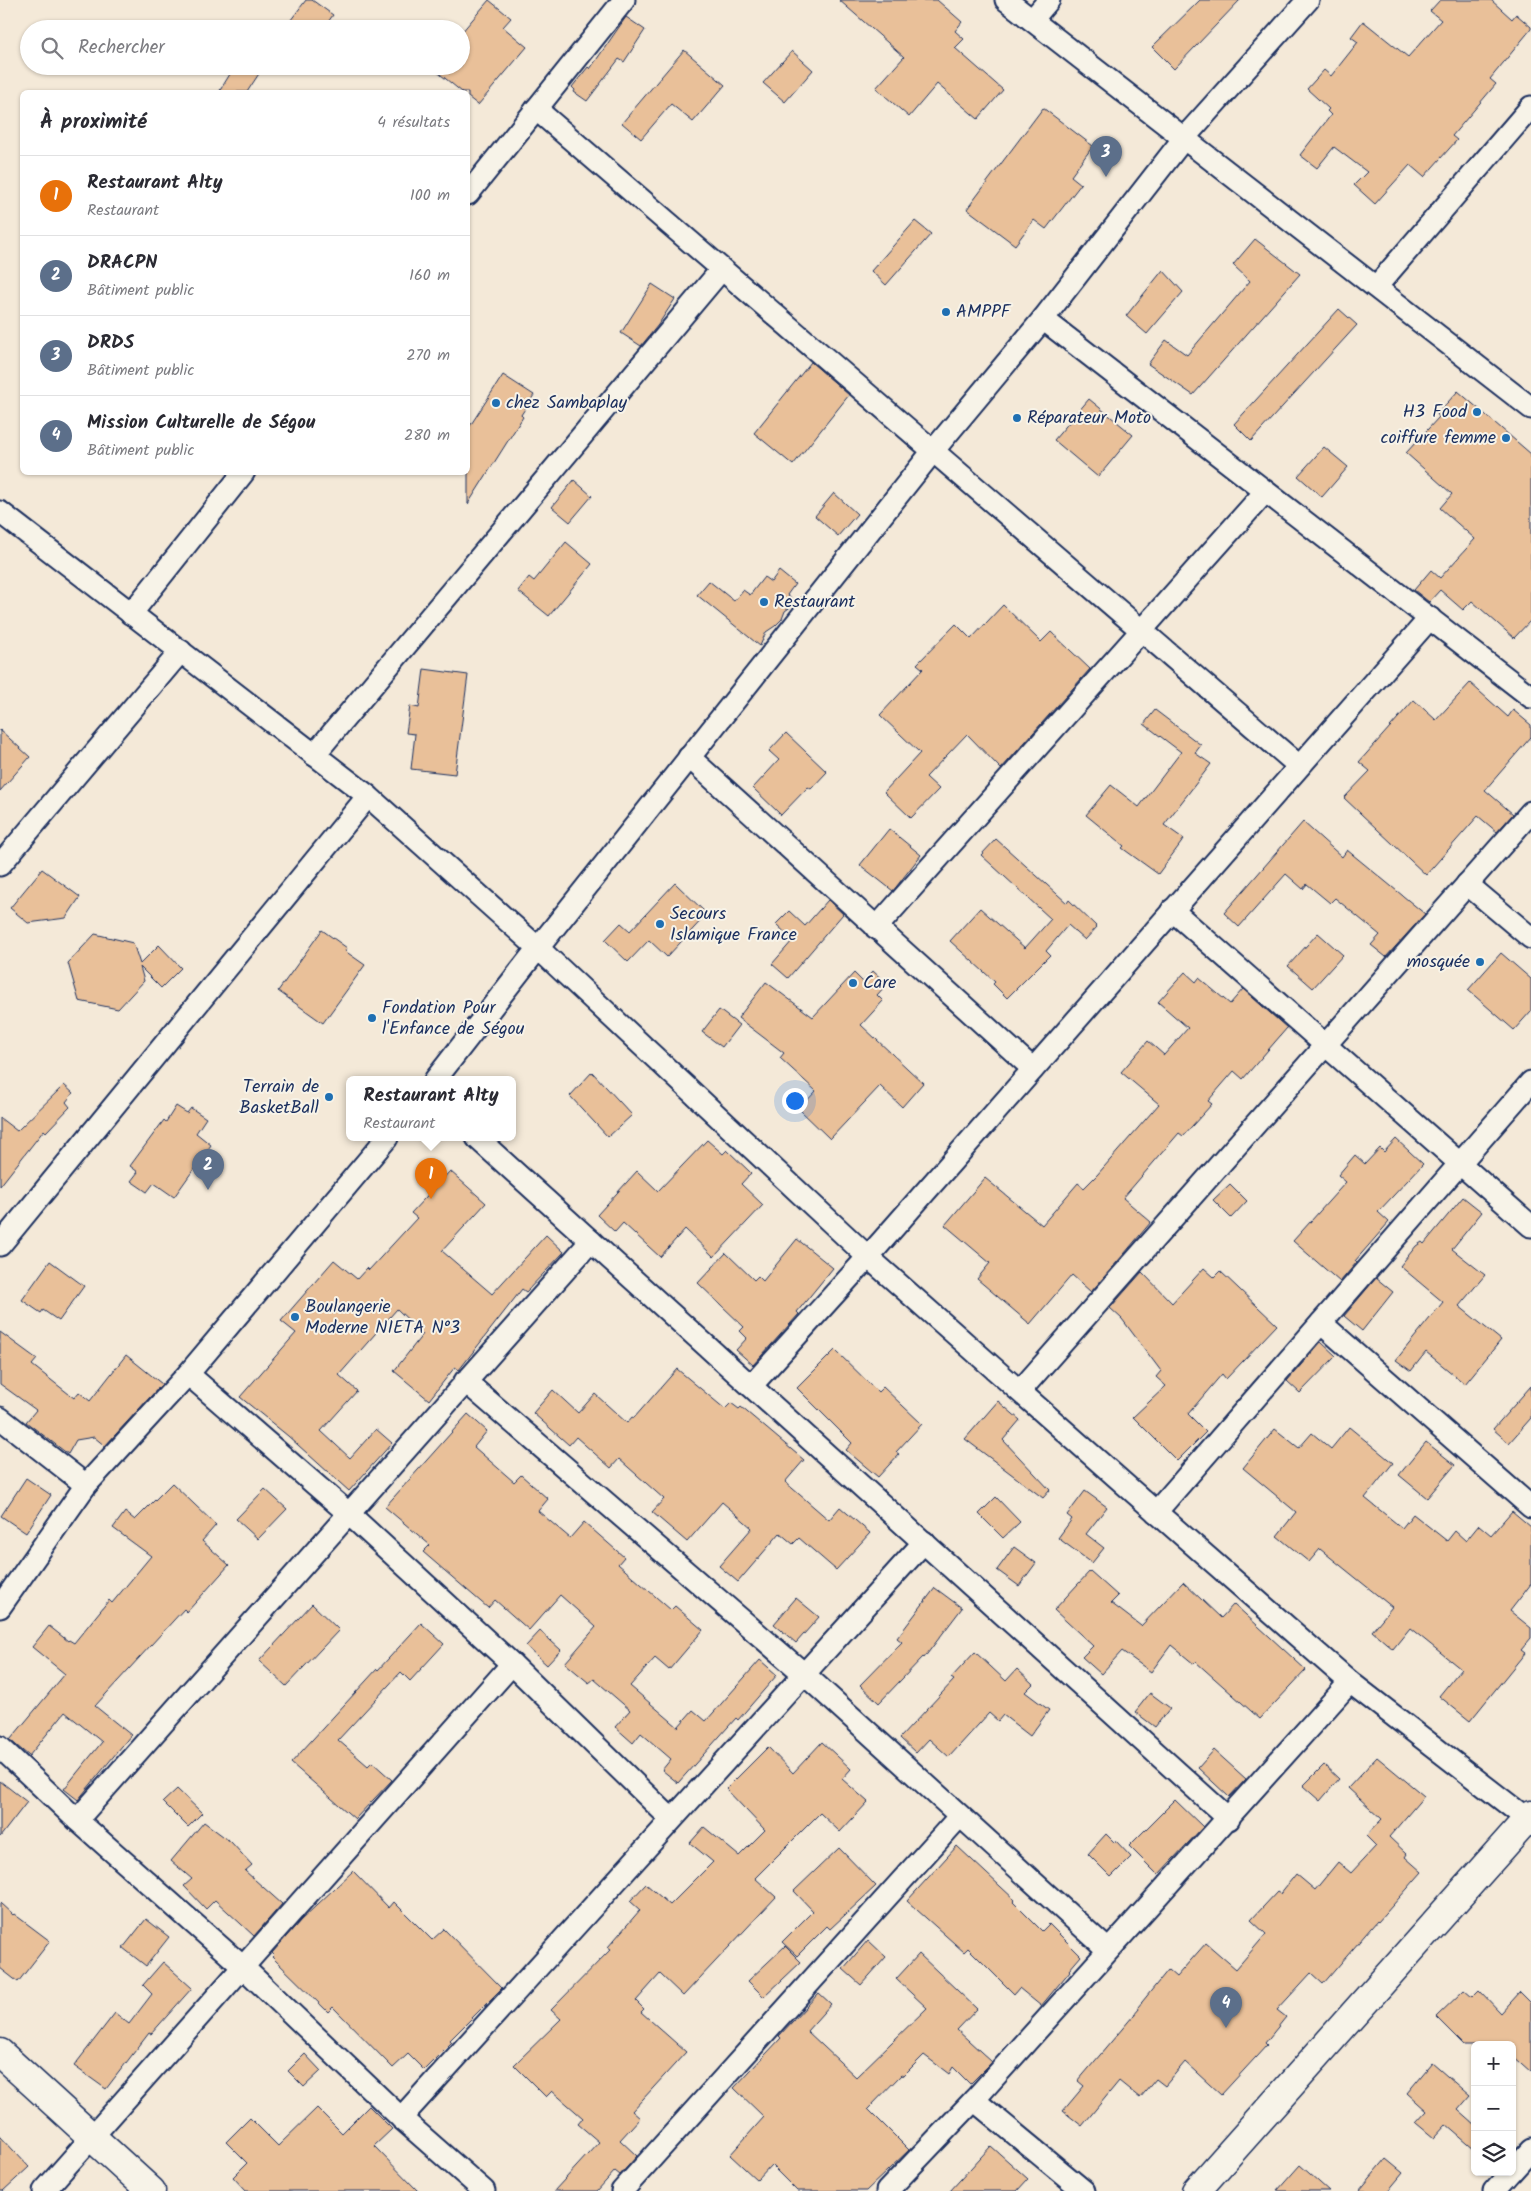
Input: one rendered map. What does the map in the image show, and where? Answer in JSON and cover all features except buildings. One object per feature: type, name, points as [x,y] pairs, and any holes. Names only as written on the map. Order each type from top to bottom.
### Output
[{"type":"street","points":[[470,192],[624,0]]},
{"type":"street","points":[[1006,0],[1531,408]]},
{"type":"street","points":[[1032,20],[1049,0]]},
{"type":"street","points":[[438,1076],[689,757],[933,452],[1044,319],[1184,138],[1308,0]]},
{"type":"street","points":[[1376,287],[1531,107]]},
{"type":"street","points":[[536,109],[1141,632],[1299,766]]},
{"type":"street","points":[[314,755],[722,270]]},
{"type":"street","points":[[1044,319],[1531,697]]},
{"type":"street","points":[[131,614],[242,475]]},
{"type":"street","points":[[876,928],[1265,492]]},
{"type":"street","points":[[0,512],[368,796],[538,948],[868,1257],[1156,1512],[1350,1682],[1530,1819],[1196,2191]]},
{"type":"street","points":[[751,1386],[868,1257],[1430,618]]},
{"type":"street","points":[[0,865],[181,651]]},
{"type":"street","points":[[689,757],[1032,1069]]},
{"type":"street","points":[[0,1245],[368,796]]},
{"type":"street","points":[[1020,1390],[1531,812]]},
{"type":"street","points":[[1467,884],[1531,938]]},
{"type":"street","points":[[1172,910],[1531,1226]]},
{"type":"street","points":[[1156,1512],[1531,1082]]},
{"type":"street","points":[[0,1607],[86,1485],[188,1374],[384,1141]]},
{"type":"street","points":[[480,1141],[1229,1819]]},
{"type":"street","points":[[77,1820],[591,1240]]},
{"type":"street","points":[[1321,1323],[1531,1507]]},
{"type":"street","points":[[188,1374],[348,1513],[512,1664],[671,1819]]},
{"type":"street","points":[[465,1381],[803,1673],[959,1817],[1108,1950]]},
{"type":"street","points":[[0,1418],[86,1485]]},
{"type":"street","points":[[401,2118],[803,1673],[924,1542]]},
{"type":"street","points":[[44,2191],[512,1664]]},
{"type":"street","points":[[887,2191],[974,2100],[1108,1950],[1229,1819],[1350,1682]]},
{"type":"street","points":[[0,1747],[77,1820],[243,1967],[401,2118],[484,2191]]},
{"type":"street","points":[[622,2191],[959,1817]]},
{"type":"street","points":[[0,2053],[151,2191]]},
{"type":"street","points":[[974,2100],[1084,2191]]},
{"type":"street","points":[[1516,2167],[1531,2150]]},
{"type":"street","points":[[1494,2191],[1508,2176]]},
{"type":"place","name":"DRDS","points":[[1106,177]]},
{"type":"place","name":"AMPPF","points":[[946,312]]},
{"type":"place","name":"chez Sambaplay","points":[[496,403]]},
{"type":"place","name":"H3 Food","points":[[1477,412]]},
{"type":"place","name":"Réparateur Moto","points":[[1017,418]]},
{"type":"place","name":"coiffure femme","points":[[1506,438]]},
{"type":"place","name":"Restaurant","points":[[764,602]]},
{"type":"place","name":"Secours Islamique France","points":[[660,924]]},
{"type":"place","name":"mosquée","points":[[1480,962]]},
{"type":"place","name":"Care","points":[[853,983]]},
{"type":"place","name":"Fondation Pour l'Enfance de Ségou","points":[[372,1018]]},
{"type":"place","name":"Terrain de BasketBall","points":[[329,1097]]},
{"type":"place","name":"DRACPN","points":[[208,1190]]},
{"type":"place","name":"Restaurant Alty","points":[[431,1199]]},
{"type":"place","name":"Boulangerie Moderne NIETA N°3","points":[[295,1317]]},
{"type":"place","name":"Mission Culturelle de Ségou","points":[[1226,2028]]}]
